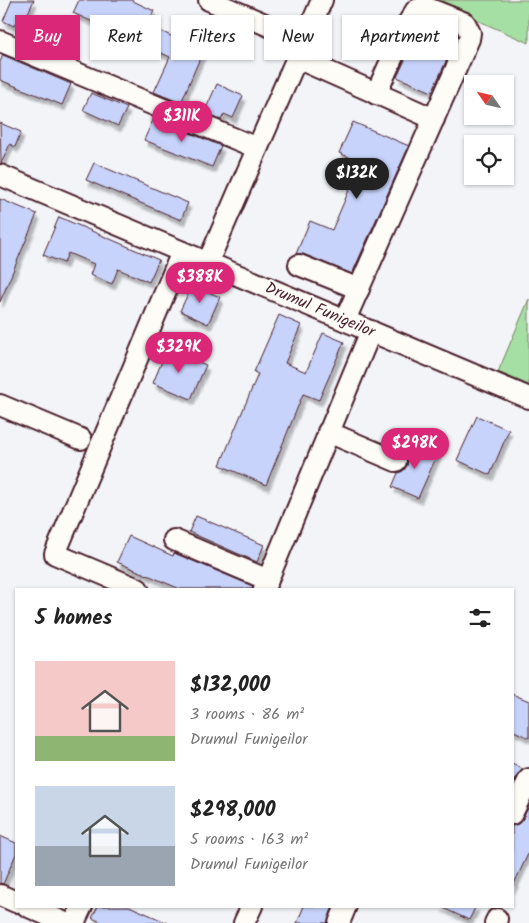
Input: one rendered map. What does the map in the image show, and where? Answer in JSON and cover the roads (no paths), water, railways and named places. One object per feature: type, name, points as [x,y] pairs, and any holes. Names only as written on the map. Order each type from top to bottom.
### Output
[{"type":"street","points":[[209,0],[264,30]]},
{"type":"street","points":[[315,15],[322,0]]},
{"type":"street","points":[[345,320],[469,39],[470,33],[465,23],[425,7],[416,10],[408,23],[376,94]]},
{"type":"street","points":[[0,41],[257,148]]},
{"type":"street","points":[[208,262],[295,60]]},
{"type":"street","points":[[319,60],[376,94],[434,119]]},
{"type":"street","name":"Drumul Funigeilor","points":[[0,175],[529,398]]},
{"type":"street","points":[[136,588],[55,554],[182,252]]},
{"type":"street","points":[[299,265],[359,289]]},
{"type":"street","points":[[174,540],[266,584],[371,331]]},
{"type":"street","points":[[0,405],[81,439]]},
{"type":"street","points":[[328,432],[396,461]]},
{"type":"street","points":[[514,810],[529,780]]},
{"type":"street","points":[[0,895],[15,902]]},
{"type":"street","points":[[31,908],[65,923]]},
{"type":"street","points":[[74,923],[81,908]]},
{"type":"street","points":[[244,923],[251,908]]},
{"type":"street","points":[[339,923],[345,908]]}]
